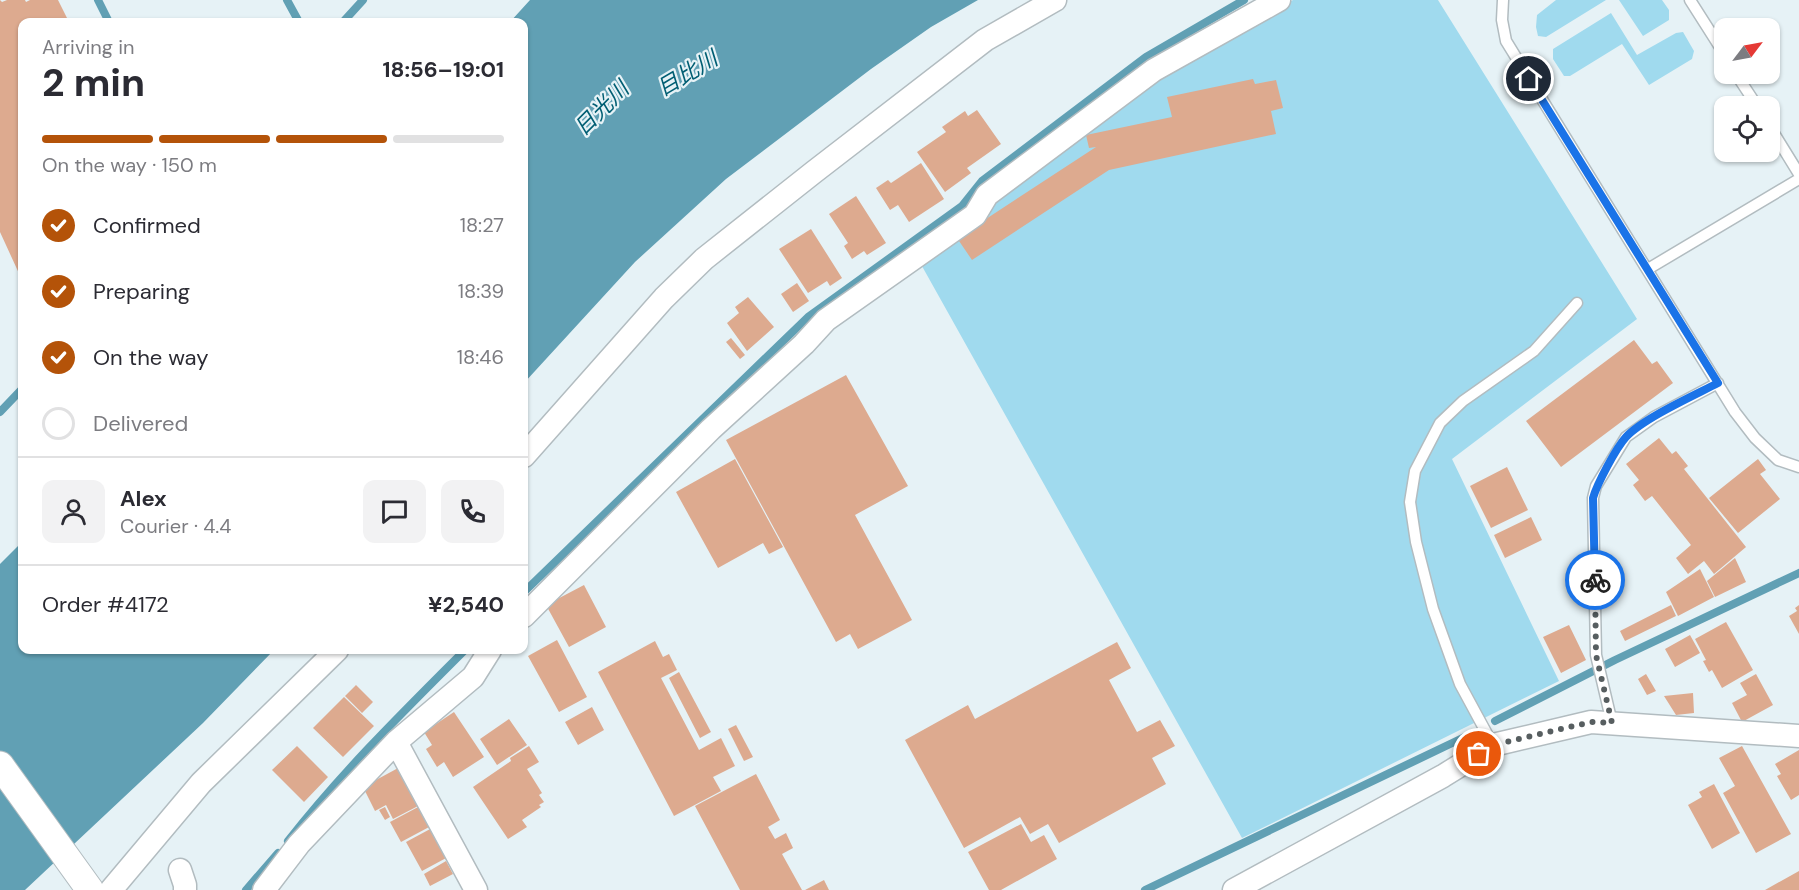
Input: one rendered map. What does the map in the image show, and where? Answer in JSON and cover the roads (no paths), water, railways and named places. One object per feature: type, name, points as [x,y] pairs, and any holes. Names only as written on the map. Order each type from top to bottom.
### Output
[{"type":"street","points":[[528,451],[664,298],[704,259],[985,40],[1055,0]]},
{"type":"street","points":[[528,612],[711,429],[804,344],[826,320],[975,215],[987,195],[1154,70],[1279,0]]},
{"type":"street","points":[[111,890],[201,783],[333,654]]},
{"type":"street","points":[[264,890],[299,844],[396,742],[473,676],[487,654]]},
{"type":"street","points":[[1234,890],[1443,776],[1493,745],[1591,722],[1799,736]]},
{"type":"street","points":[[396,742],[476,890]]},
{"type":"street","points":[[0,765],[86,884]]},
{"type":"lane","points":[[1503,0],[1502,20],[1506,41],[1735,412],[1755,438],[1778,460],[1799,467]]},
{"type":"lane","points":[[1690,0],[1714,38]]},
{"type":"lane","points":[[1780,143],[1799,174]]},
{"type":"lane","points":[[1648,270],[1799,179]]},
{"type":"lane","points":[[1493,745],[1460,684],[1433,609],[1416,542],[1410,502],[1415,471],[1440,423],[1463,401],[1534,351],[1577,303]]},
{"type":"lane","points":[[1612,723],[1596,655],[1593,498],[1596,486],[1626,437],[1653,417],[1718,383]]},
{"type":"water","points":[[530,0],[978,0],[931,27],[871,69],[726,179],[635,262],[528,379],[528,18],[514,18]]},
{"type":"water","points":[[18,546],[18,654],[270,654],[203,723],[25,890],[0,890],[0,564]]},
{"type":"waterway","points":[[98,0],[107,18]]},
{"type":"waterway","points":[[287,0],[297,18]]},
{"type":"waterway","points":[[347,18],[363,0]]},
{"type":"waterway","points":[[528,588],[808,317],[962,206],[982,181],[1146,57],[1244,0]]},
{"type":"waterway","points":[[0,412],[18,393]]},
{"type":"waterway","points":[[1495,721],[1615,660],[1799,573]]},
{"type":"waterway","points":[[288,841],[352,766],[461,654]]},
{"type":"waterway","points":[[1145,890],[1471,734]]},
{"type":"waterway","points":[[246,890],[278,853]]},
{"type":"water label","name":"目比川","points":[[687,73]]},
{"type":"water label","name":"日光川","points":[[601,108]]}]
